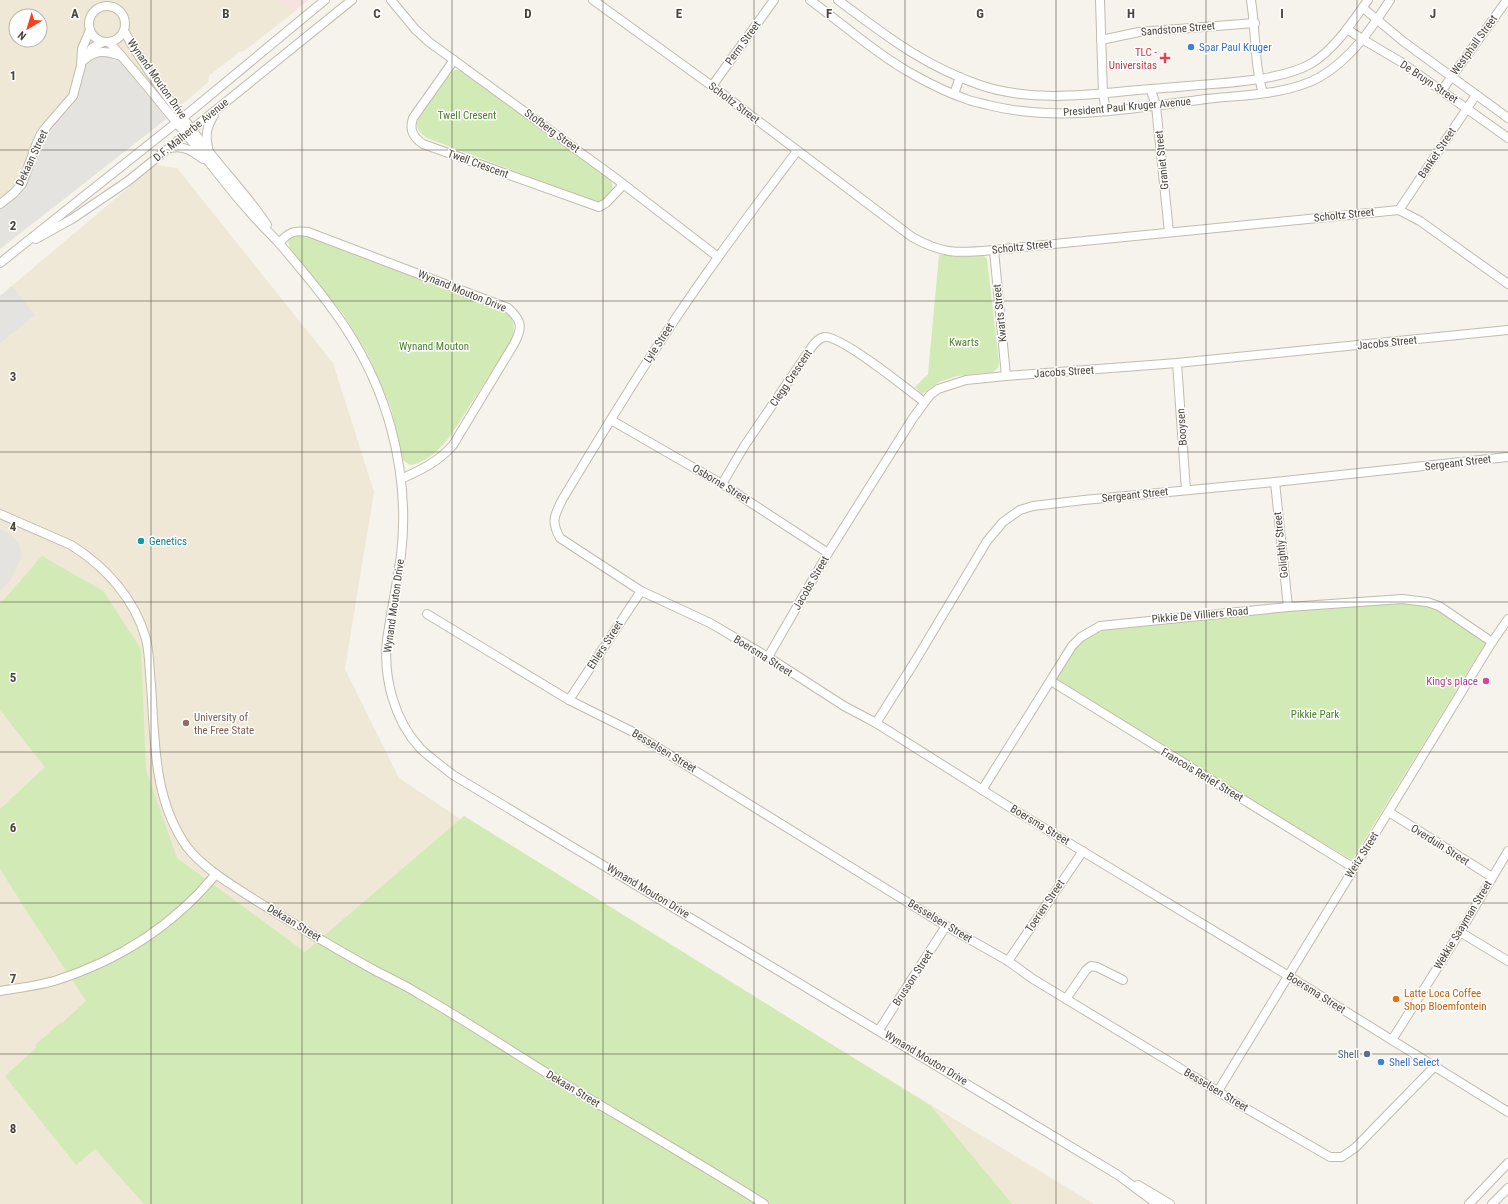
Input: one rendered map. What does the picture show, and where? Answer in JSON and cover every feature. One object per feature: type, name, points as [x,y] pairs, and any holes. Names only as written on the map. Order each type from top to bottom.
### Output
[{"type":"street","name":"D.F. Malherbe Avenue","points":[[0,263],[180,119],[325,0]]},
{"type":"street","name":"D.F. Malherbe Avenue","points":[[21,247],[56,228],[128,181],[352,0]]},
{"type":"street","name":"Stofberg Street","points":[[391,0],[415,29],[454,60],[718,256]]},
{"type":"street","name":"Scholtz Street","points":[[593,0],[712,86],[903,230],[928,246],[948,252],[994,250],[1398,210]]},
{"type":"street","name":"Perm Street","points":[[712,86],[774,0]]},
{"type":"street","name":"President Paul Kruger Avenue","points":[[810,0],[888,58],[916,76],[954,94],[968,100],[1004,109],[1061,113],[1106,111],[1263,93],[1282,90],[1320,77],[1346,58],[1377,21],[1390,0]]},
{"type":"street","name":"President Paul Kruger Avenue","points":[[838,0],[898,45],[930,64],[981,86],[1020,94],[1043,95],[1103,94],[1226,84],[1286,73],[1312,63],[1330,48],[1347,29],[1368,0]]},
{"type":"street","points":[[1100,0],[1103,94],[1106,111]]},
{"type":"street","points":[[1251,0],[1255,23],[1258,79],[1263,93]]},
{"type":"street","name":"Westphall Street","points":[[1442,90],[1507,0]]},
{"type":"street","points":[[105,6],[118,10],[123,16],[125,23],[124,31],[116,40],[106,42],[95,38],[90,30],[89,24],[94,12],[105,6]]},
{"type":"street","name":"De Bruyn Street","points":[[1363,8],[1377,21],[1508,118]]},
{"type":"street","name":"Sandstone Street","points":[[1101,40],[1140,32],[1255,23]]},
{"type":"street","name":"De Bruyn Street","points":[[1347,29],[1401,62],[1508,138]]},
{"type":"street","name":"Dekaan Street","points":[[0,204],[14,193],[22,184],[41,134],[73,96],[82,63],[82,49],[90,30]]},
{"type":"street","name":"Wynand Mouton Drive","points":[[124,31],[180,119]]},
{"type":"street","name":"Wynand Mouton Drive","points":[[106,42],[122,56],[210,152],[258,211],[278,242]]},
{"type":"street","name":"Dekaan Street","points":[[82,63],[92,48],[106,42]]},
{"type":"street","points":[[82,63],[89,56],[101,52],[108,52],[122,56]]},
{"type":"street","name":"Twell Crescent","points":[[454,60],[413,118],[411,130],[417,140],[504,174],[598,207],[606,203],[623,185]]},
{"type":"street","points":[[954,94],[960,77]]},
{"type":"street","name":"Graniet Street","points":[[1151,90],[1156,106],[1169,232]]},
{"type":"street","name":"Banket Street","points":[[1398,210],[1476,95]]},
{"type":"street","points":[[210,152],[206,134],[207,128],[220,106]]},
{"type":"street","name":"Wynand Mouton Drive","points":[[190,131],[212,166],[248,211],[278,242],[343,322],[360,349],[380,393],[397,452],[403,505],[401,553],[387,641],[387,663],[392,697],[398,714],[407,732],[420,748],[454,775],[1118,1175],[1157,1204]]},
{"type":"street","points":[[169,148],[177,146],[191,150],[212,166]]},
{"type":"street","name":"Lyle Street","points":[[568,544],[560,538],[554,522],[562,500],[662,338],[718,256],[797,151]]},
{"type":"street","points":[[1398,210],[1420,221],[1508,284]]},
{"type":"street","name":"Wynand Mouton Drive","points":[[278,242],[289,233],[295,231],[308,232],[508,308],[516,315],[520,326],[519,334],[453,445],[440,458],[426,467],[401,479]]},
{"type":"street","name":"Kwarts Street","points":[[994,250],[1006,376]]},
{"type":"street","name":"Jacobs Street","points":[[768,657],[828,553],[924,402],[938,389],[966,380],[1177,363],[1508,330]]},
{"type":"street","name":"Clegg Crescent","points":[[722,484],[745,445],[816,341],[825,337],[835,339],[869,361],[924,402]]},
{"type":"street","name":"Booysen","points":[[1177,363],[1186,490]]},
{"type":"street","name":"Osborne Street","points":[[611,420],[722,484],[828,553]]},
{"type":"street","name":"Sergeant Street","points":[[876,722],[914,663],[981,551],[998,528],[1020,510],[1033,506],[1508,457]]},
{"type":"street","name":"Golightly Street","points":[[1275,482],[1288,607]]},
{"type":"street","name":"Dekaan Street","points":[[0,514],[82,552],[108,574],[125,596],[140,622],[146,638],[148,650],[156,765],[160,787],[179,833],[187,847],[198,859],[216,874],[270,909],[373,969],[420,994],[764,1204]]},
{"type":"street","name":"Boersma Street","points":[[568,544],[641,591],[710,623],[768,657],[844,706],[876,722],[982,790],[1287,975],[1508,1112]]},
{"type":"street","name":"Ehlers Street","points":[[569,700],[641,591]]},
{"type":"street","name":"Pikkie De Villiers Road","points":[[982,790],[1072,646],[1081,637],[1100,626],[1381,599],[1416,600],[1439,606],[1492,642]]},
{"type":"street","name":"Besselsen Street","points":[[427,614],[569,700],[631,731],[946,926],[1008,961],[1033,979],[1322,1153],[1336,1158],[1346,1155],[1356,1147],[1434,1067]]},
{"type":"street","name":"Weitz Street","points":[[1218,1091],[1287,975],[1389,812],[1492,642],[1508,619]]},
{"type":"street","name":"Francois Retief Street","points":[[1051,681],[1354,868]]},
{"type":"street","name":"Overduin Street","points":[[1389,812],[1492,877]]},
{"type":"street","name":"Toerien Street","points":[[1008,961],[1083,851]]},
{"type":"street","name":"Wekkie Saayman Street","points":[[1392,1040],[1460,932],[1508,851]]},
{"type":"street","points":[[0,991],[53,981],[107,960],[136,944],[168,922],[195,898],[216,874]]},
{"type":"street","name":"Brusson Street","points":[[879,1030],[946,926]]},
{"type":"street","points":[[1460,932],[1508,961]]},
{"type":"street","points":[[1066,999],[1086,970],[1091,966],[1097,967],[1123,980]]},
{"type":"street","points":[[1469,1204],[1508,1163]]},
{"type":"street","name":"Wynand Mouton Drive","points":[[1118,1175],[1128,1179],[1170,1204]]},
{"type":"street","points":[[1492,1204],[1508,1188]]},
{"type":"shaded area","points":[[0,0],[279,0],[294,12],[209,76],[208,82],[166,119],[0,249]]},
{"type":"shaded area","points":[[279,0],[308,0],[294,12]]},
{"type":"shaded area","points":[[107,56],[121,63],[166,119],[0,249],[0,207],[18,193],[37,146],[50,126],[73,105],[82,70],[87,63],[95,58]]},
{"type":"shaded area","name":"University of the Free State","points":[[155,165],[177,168],[333,363],[374,492],[345,669],[399,778],[456,816],[1094,1204],[0,1204],[0,296]]},
{"type":"shaded area","points":[[12,286],[35,315],[0,343],[0,296]]},
{"type":"shaded area","points":[[0,529],[10,534],[19,543],[22,556],[10,581],[0,591]]},
{"type":"green space","name":"Twell Cresent","points":[[463,69],[609,174],[613,187],[609,196],[601,203],[429,139],[421,134],[417,127],[417,121],[447,77],[455,70]]},
{"type":"green space","name":"Wynand Mouton","points":[[299,229],[509,312],[514,326],[512,340],[451,435],[438,450],[428,458],[416,464],[410,465],[403,460],[391,408],[368,355],[343,314],[290,249],[288,240],[289,234]]},
{"type":"green space","name":"Kwarts","points":[[939,255],[983,255],[987,259],[999,362],[998,368],[993,372],[957,376],[939,382],[922,394],[915,387],[928,374]]},
{"type":"green space","points":[[42,556],[103,591],[141,649],[146,770],[177,858],[305,952],[464,816],[931,1106],[1012,1204],[144,1204],[95,1149],[76,1165],[5,1076],[37,1047],[35,1045],[86,1001],[0,869],[0,809],[45,767],[0,710],[0,604]]},
{"type":"green space","name":"Pikkie Park","points":[[1402,599],[1436,606],[1488,639],[1352,860],[1159,747],[1052,680],[1069,647],[1095,627]]},
{"type":"place","name":"Spar Paul Kruger","points":[[1191,47]]},
{"type":"place","name":"TLC - Universitas","points":[[1165,58]]},
{"type":"place","name":"Genetics","points":[[141,541]]},
{"type":"place","name":"King's place","points":[[1486,681]]},
{"type":"place","name":"University of the Free State","points":[[186,723]]},
{"type":"place","name":"Latte Loca Coffee Shop Bloemfontein","points":[[1396,999]]},
{"type":"place","name":"Shell","points":[[1367,1054]]},
{"type":"place","name":"Shell Select","points":[[1381,1062]]}]
